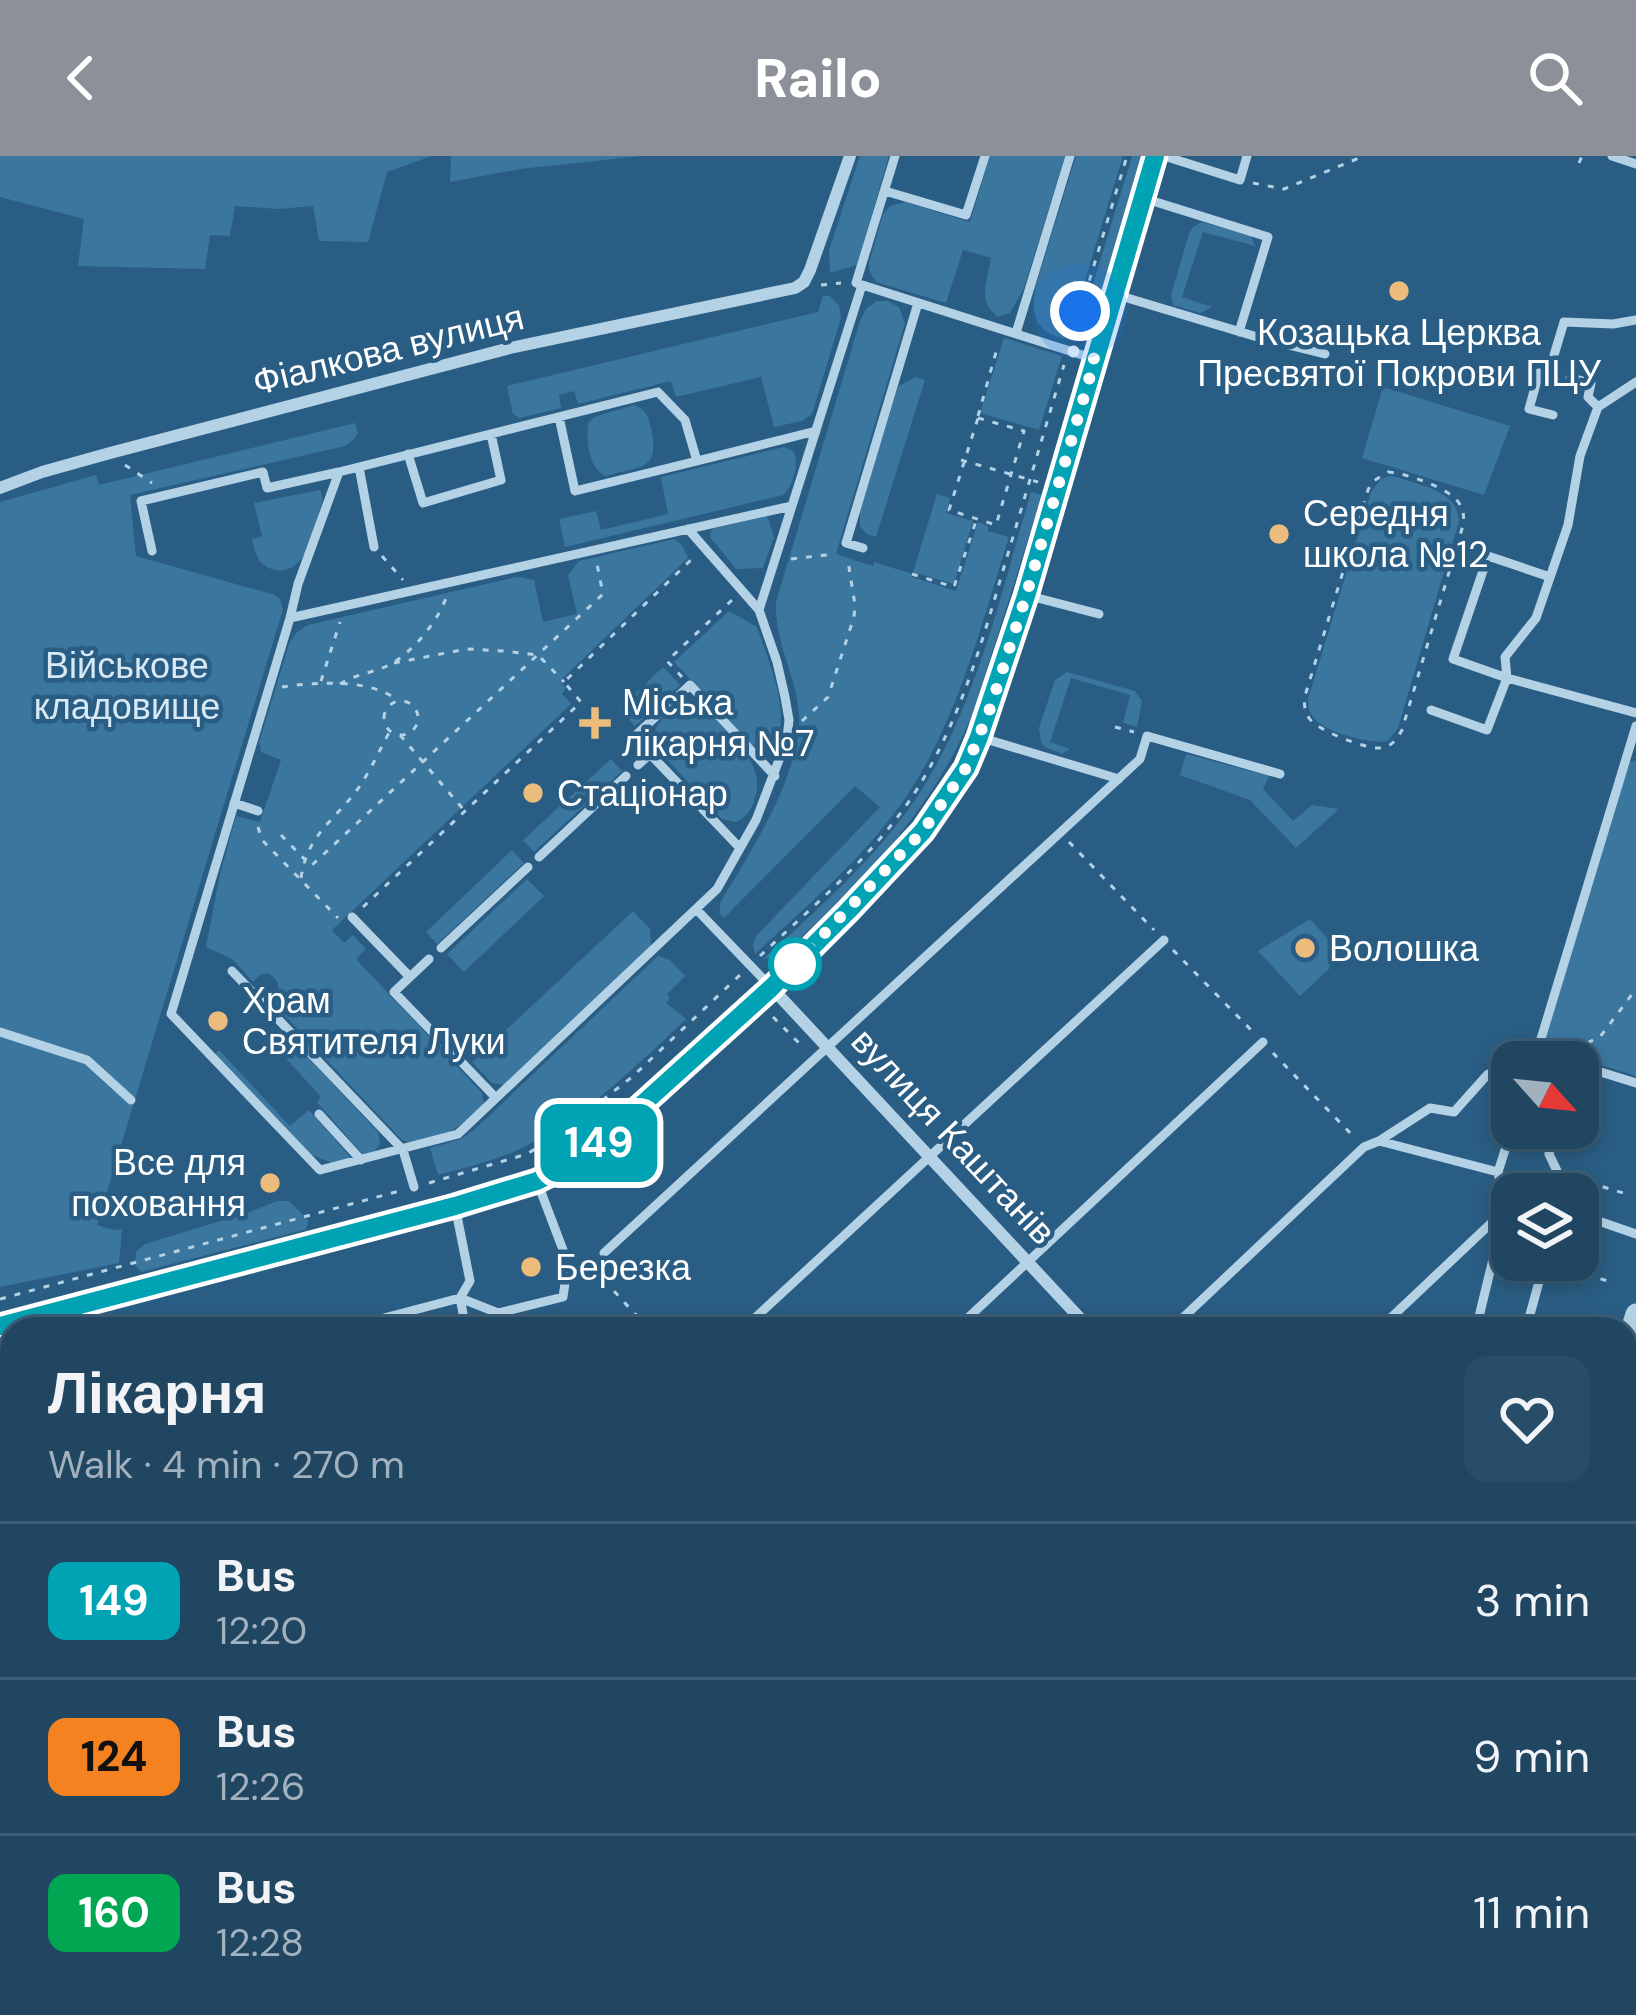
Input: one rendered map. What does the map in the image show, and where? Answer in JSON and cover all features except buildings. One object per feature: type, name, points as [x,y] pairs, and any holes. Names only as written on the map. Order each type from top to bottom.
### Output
[{"type":"street","points":[[795,288],[810,271],[850,156]]},
{"type":"street","points":[[34,1317],[537,1181],[604,1139],[771,988],[923,831],[966,768],[1026,596],[1159,156]]},
{"type":"street","name":"Фіалкова вулиця","points":[[0,488],[110,453],[510,348],[795,288]]},
{"type":"street","name":"вулиця Каштанів","points":[[771,988],[1078,1317]]},
{"type":"lane","points":[[759,610],[895,156]]},
{"type":"lane","points":[[885,191],[967,215],[985,156]]},
{"type":"lane","points":[[1016,333],[1070,156]]},
{"type":"lane","points":[[1159,156],[1240,180],[1247,156]]},
{"type":"lane","points":[[1612,156],[1636,164]]},
{"type":"lane","points":[[1143,198],[1268,237],[1238,332]]},
{"type":"lane","points":[[859,284],[1095,359]]},
{"type":"lane","points":[[1114,294],[1325,354]]},
{"type":"lane","points":[[863,548],[846,543],[918,303]]},
{"type":"lane","points":[[1553,416],[1529,409],[1539,373],[1548,375],[1564,322],[1636,320]]},
{"type":"lane","points":[[1570,378],[1591,383],[1588,397],[1598,407]]},
{"type":"lane","points":[[1431,710],[1487,730],[1507,678],[1505,657],[1536,618],[1568,525],[1580,456],[1598,407],[1636,382]]},
{"type":"lane","points":[[152,551],[141,500],[263,472],[267,488],[658,392],[685,420],[697,461]]},
{"type":"lane","points":[[560,417],[575,491],[816,431]]},
{"type":"lane","points":[[408,454],[423,503],[500,480],[491,434]]},
{"type":"lane","points":[[358,467],[374,547]]},
{"type":"lane","points":[[338,472],[298,584],[171,1014],[320,1170],[458,1134],[716,889],[740,848],[775,776],[788,720],[777,662],[759,610],[688,529]]},
{"type":"lane","points":[[290,618],[792,506]]},
{"type":"lane","points":[[1550,577],[1488,556],[1453,658],[1507,678],[1636,713]]},
{"type":"lane","points":[[1026,596],[1099,614]]},
{"type":"lane","points":[[740,848],[636,735],[690,685],[775,776]]},
{"type":"lane","points":[[1540,1041],[1632,752],[1636,726]]},
{"type":"lane","points":[[604,1253],[1140,760],[1147,736],[1280,774]]},
{"type":"lane","points":[[979,737],[1118,779]]},
{"type":"lane","points":[[638,765],[650,754]]},
{"type":"lane","points":[[539,857],[626,776]]},
{"type":"lane","points":[[234,803],[258,811]]},
{"type":"lane","points":[[441,948],[528,867]]},
{"type":"lane","points":[[696,909],[771,988]]},
{"type":"lane","points":[[352,917],[410,977]]},
{"type":"lane","points":[[756,1317],[1164,940]]},
{"type":"lane","points":[[429,959],[394,992],[496,1098]]},
{"type":"lane","points":[[232,971],[403,1150],[414,1187]]},
{"type":"lane","points":[[0,1032],[87,1060],[131,1100]]},
{"type":"lane","points":[[969,1317],[1263,1042]]},
{"type":"lane","points":[[1599,1072],[1636,1083]]},
{"type":"lane","points":[[1184,1317],[1364,1148],[1430,1108],[1454,1112],[1491,1075]]},
{"type":"lane","points":[[319,1114],[362,1160]]},
{"type":"lane","points":[[1379,1142],[1498,1172],[1505,1149]]},
{"type":"lane","points":[[1550,1149],[1558,1173]]},
{"type":"lane","points":[[388,1317],[460,1298],[498,1313],[563,1298],[568,1263],[537,1181]]},
{"type":"lane","points":[[455,1206],[470,1281],[460,1298],[464,1317]]},
{"type":"lane","points":[[1599,1221],[1636,1234]]},
{"type":"lane","points":[[1392,1317],[1491,1223]]},
{"type":"lane","points":[[1479,1317],[1491,1267]]},
{"type":"lane","points":[[1529,1317],[1539,1281]]},
{"type":"path","points":[[0,1299],[527,1154],[632,1077],[867,853],[925,775],[959,706],[1127,156]]},
{"type":"path","points":[[1240,180],[1284,189],[1364,156]]},
{"type":"path","points":[[1579,163],[1582,156]]},
{"type":"path","points":[[795,288],[859,284]]},
{"type":"path","points":[[978,418],[1024,431],[996,525],[949,510],[1001,337]]},
{"type":"path","points":[[985,346],[996,350]]},
{"type":"path","points":[[110,453],[169,494]]},
{"type":"path","points":[[963,461],[1057,487]]},
{"type":"path","points":[[1397,472],[1449,492],[1463,510],[1463,522],[1398,738],[1390,745],[1372,747],[1319,729],[1310,721],[1304,699],[1372,482],[1397,472]]},
{"type":"path","points":[[912,574],[954,587],[976,519]]},
{"type":"path","points":[[374,547],[412,591]]},
{"type":"path","points":[[564,682],[704,548]]},
{"type":"path","points":[[281,835],[311,866],[603,594],[595,550]]},
{"type":"path","points":[[774,562],[846,551],[855,605],[828,697],[787,734]]},
{"type":"path","points":[[394,663],[433,624],[453,582]]},
{"type":"path","points":[[690,685],[665,660],[742,591]]},
{"type":"path","points":[[320,683],[345,606]]},
{"type":"path","points":[[258,811],[262,840],[344,924],[581,702],[538,655],[467,649],[394,663],[340,684]]},
{"type":"path","points":[[268,689],[320,683],[387,691],[417,714],[414,729],[400,735]]},
{"type":"path","points":[[398,701],[388,707],[384,722],[465,810]]},
{"type":"path","points":[[1115,727],[1147,736]]},
{"type":"path","points":[[300,880],[304,858],[319,830],[368,774],[390,730]]},
{"type":"path","points":[[1060,832],[1364,1148]]},
{"type":"path","points":[[1592,1041],[1636,989]]},
{"type":"path","points":[[1599,1186],[1630,1195]]},
{"type":"path","points":[[568,1263],[589,1264],[638,1317]]},
{"type":"path","points":[[1599,1278],[1612,1282]]},
{"type":"green space","points":[[0,156],[432,156],[387,172],[368,242],[319,241],[313,206],[235,206],[230,236],[210,235],[205,269],[78,266],[84,219],[0,197]]},
{"type":"green space","points":[[451,156],[642,156],[450,182]]},
{"type":"green space","points":[[860,156],[889,156],[857,265],[830,273],[829,250]]},
{"type":"green space","points":[[990,156],[1065,156],[1024,288],[1010,313],[998,317],[987,304],[991,258],[963,250],[946,303],[876,282],[869,263],[883,214],[890,206],[905,202],[970,222]]},
{"type":"green space","points":[[1076,156],[1123,156],[1067,339],[1042,327],[1034,305]]},
{"type":"green space","points":[[1132,156],[1144,156],[1088,340],[1076,340]]},
{"type":"green space","points":[[1202,222],[1251,236],[1255,246],[1203,232],[1182,297],[1212,307],[1200,313],[1173,305],[1171,295],[1189,234]]},
{"type":"green space","points":[[823,296],[839,305],[841,318],[812,414],[802,421],[774,427],[761,377],[676,397],[671,381],[578,404],[574,391],[559,395],[561,408],[519,418],[513,414],[507,386],[818,312]]},
{"type":"green space","points":[[877,301],[899,307],[905,323],[836,554],[956,591],[978,522],[988,526],[988,531],[1009,537],[955,702],[908,794],[856,858],[755,954],[756,936],[880,807],[855,786],[724,918],[720,913],[720,903],[772,811],[793,760],[799,713],[778,631],[776,602],[860,321]]},
{"type":"green space","points":[[1004,338],[1062,356],[1039,430],[980,413]]},
{"type":"green space","points":[[916,377],[925,380],[876,537],[860,527],[860,511],[896,393]]},
{"type":"green space","points":[[1383,387],[1510,426],[1484,495],[1362,458]]},
{"type":"green space","points":[[634,405],[649,420],[653,453],[638,468],[606,476],[592,460],[588,423]]},
{"type":"green space","name":"Військове кладовище","points":[[355,423],[358,433],[345,446],[130,495],[136,556],[275,595],[283,609],[97,1225],[122,1229],[119,1263],[0,1287],[0,502],[96,475],[99,485]]},
{"type":"green space","points":[[784,447],[793,451],[796,462],[783,495],[565,547],[559,519],[596,511],[601,530],[668,514],[661,477]]},
{"type":"green space","points":[[1389,476],[1445,496],[1459,521],[1398,728],[1388,741],[1381,742],[1349,736],[1319,723],[1308,699],[1371,492]]},
{"type":"green space","points":[[320,490],[323,499],[302,558],[284,570],[263,564],[252,539],[262,536],[254,503]]},
{"type":"green space","points":[[1031,492],[1042,495],[972,716],[954,753],[913,817],[865,874],[782,955],[763,959],[882,843],[936,765],[984,651]]},
{"type":"green space","points":[[937,494],[950,498],[946,513],[973,521],[954,584],[913,572]]},
{"type":"green space","points":[[767,516],[774,537],[763,568],[736,569],[710,537],[712,529]]},
{"type":"green space","points":[[674,539],[688,558],[560,681],[566,688],[562,694],[571,704],[332,930],[344,943],[353,935],[366,949],[356,959],[482,1093],[484,1104],[446,1134],[425,1142],[402,1140],[270,1000],[278,986],[272,976],[260,975],[253,982],[232,959],[206,947],[236,816],[260,822],[281,760],[261,752],[259,742],[289,644],[308,625],[517,577],[534,580],[543,622],[577,614],[568,575],[579,561]]},
{"type":"green space","points":[[729,611],[757,627],[778,692],[780,726],[765,749],[751,744],[674,662]]},
{"type":"green space","points":[[663,667],[680,685],[635,726],[619,709]]},
{"type":"green space","points":[[1067,672],[1135,691],[1142,701],[1137,727],[1123,723],[1130,695],[1071,678],[1050,742],[1070,749],[1062,754],[1045,747],[1039,728],[1055,680]]},
{"type":"green space","points":[[690,700],[710,712],[755,771],[754,801],[736,822],[722,819],[653,744],[664,717]]},
{"type":"green space","points":[[1186,754],[1269,776],[1263,789],[1293,821],[1312,805],[1339,809],[1296,848],[1250,800],[1180,775]]},
{"type":"green space","points":[[611,759],[622,771],[534,852],[523,840]]},
{"type":"green space","points":[[1636,760],[1636,1076],[1599,1065],[1599,1041],[1546,1039],[1628,763]]},
{"type":"green space","points":[[512,850],[524,863],[437,944],[426,932]]},
{"type":"green space","points":[[527,879],[544,896],[464,972],[447,954]]},
{"type":"green space","points":[[633,911],[650,929],[651,948],[505,1085],[492,1083],[472,1062]]},
{"type":"green space","points":[[1310,919],[1336,948],[1329,969],[1300,996],[1258,951]]},
{"type":"green space","points":[[658,956],[670,960],[685,976],[667,994],[666,1003],[686,1019],[610,1088],[548,1133],[505,1155],[438,1175],[430,1148],[474,1130]]},
{"type":"green space","points":[[270,1037],[282,1049],[305,1054],[378,1132],[380,1143],[374,1152],[364,1156],[317,1102],[321,1097],[282,1054],[278,1057],[264,1042]]},
{"type":"green space","points":[[219,1050],[290,1126],[309,1110],[352,1159],[332,1163],[310,1154],[215,1054]]},
{"type":"green space","points":[[289,1201],[308,1220],[307,1227],[141,1272],[135,1265],[136,1252],[145,1244]]},
{"type":"bus line","name":"149","points":[[34,1317],[537,1181],[604,1139],[662,1089],[848,911],[923,831],[966,768],[979,737],[1026,596],[1155,156]]},
{"type":"place","name":"Козацька Церква Пресвятої Покрови ПЦУ","points":[[1399,291]]},
{"type":"place","name":"Середня школа №12","points":[[1279,534]]},
{"type":"place","name":"Міська лікарня №7","points":[[595,723]]},
{"type":"place","name":"Стаціонар","points":[[533,793]]},
{"type":"place","name":"Волошка","points":[[1305,948]]},
{"type":"place","name":"Храм Святителя Луки","points":[[218,1021]]},
{"type":"place","name":"Все для поховання","points":[[270,1183]]},
{"type":"place","name":"Березка","points":[[531,1267]]},
{"type":"route","points":[[795,964],[923,831],[966,768],[1026,596],[1095,359],[1069,350],[1080,311]]}]
